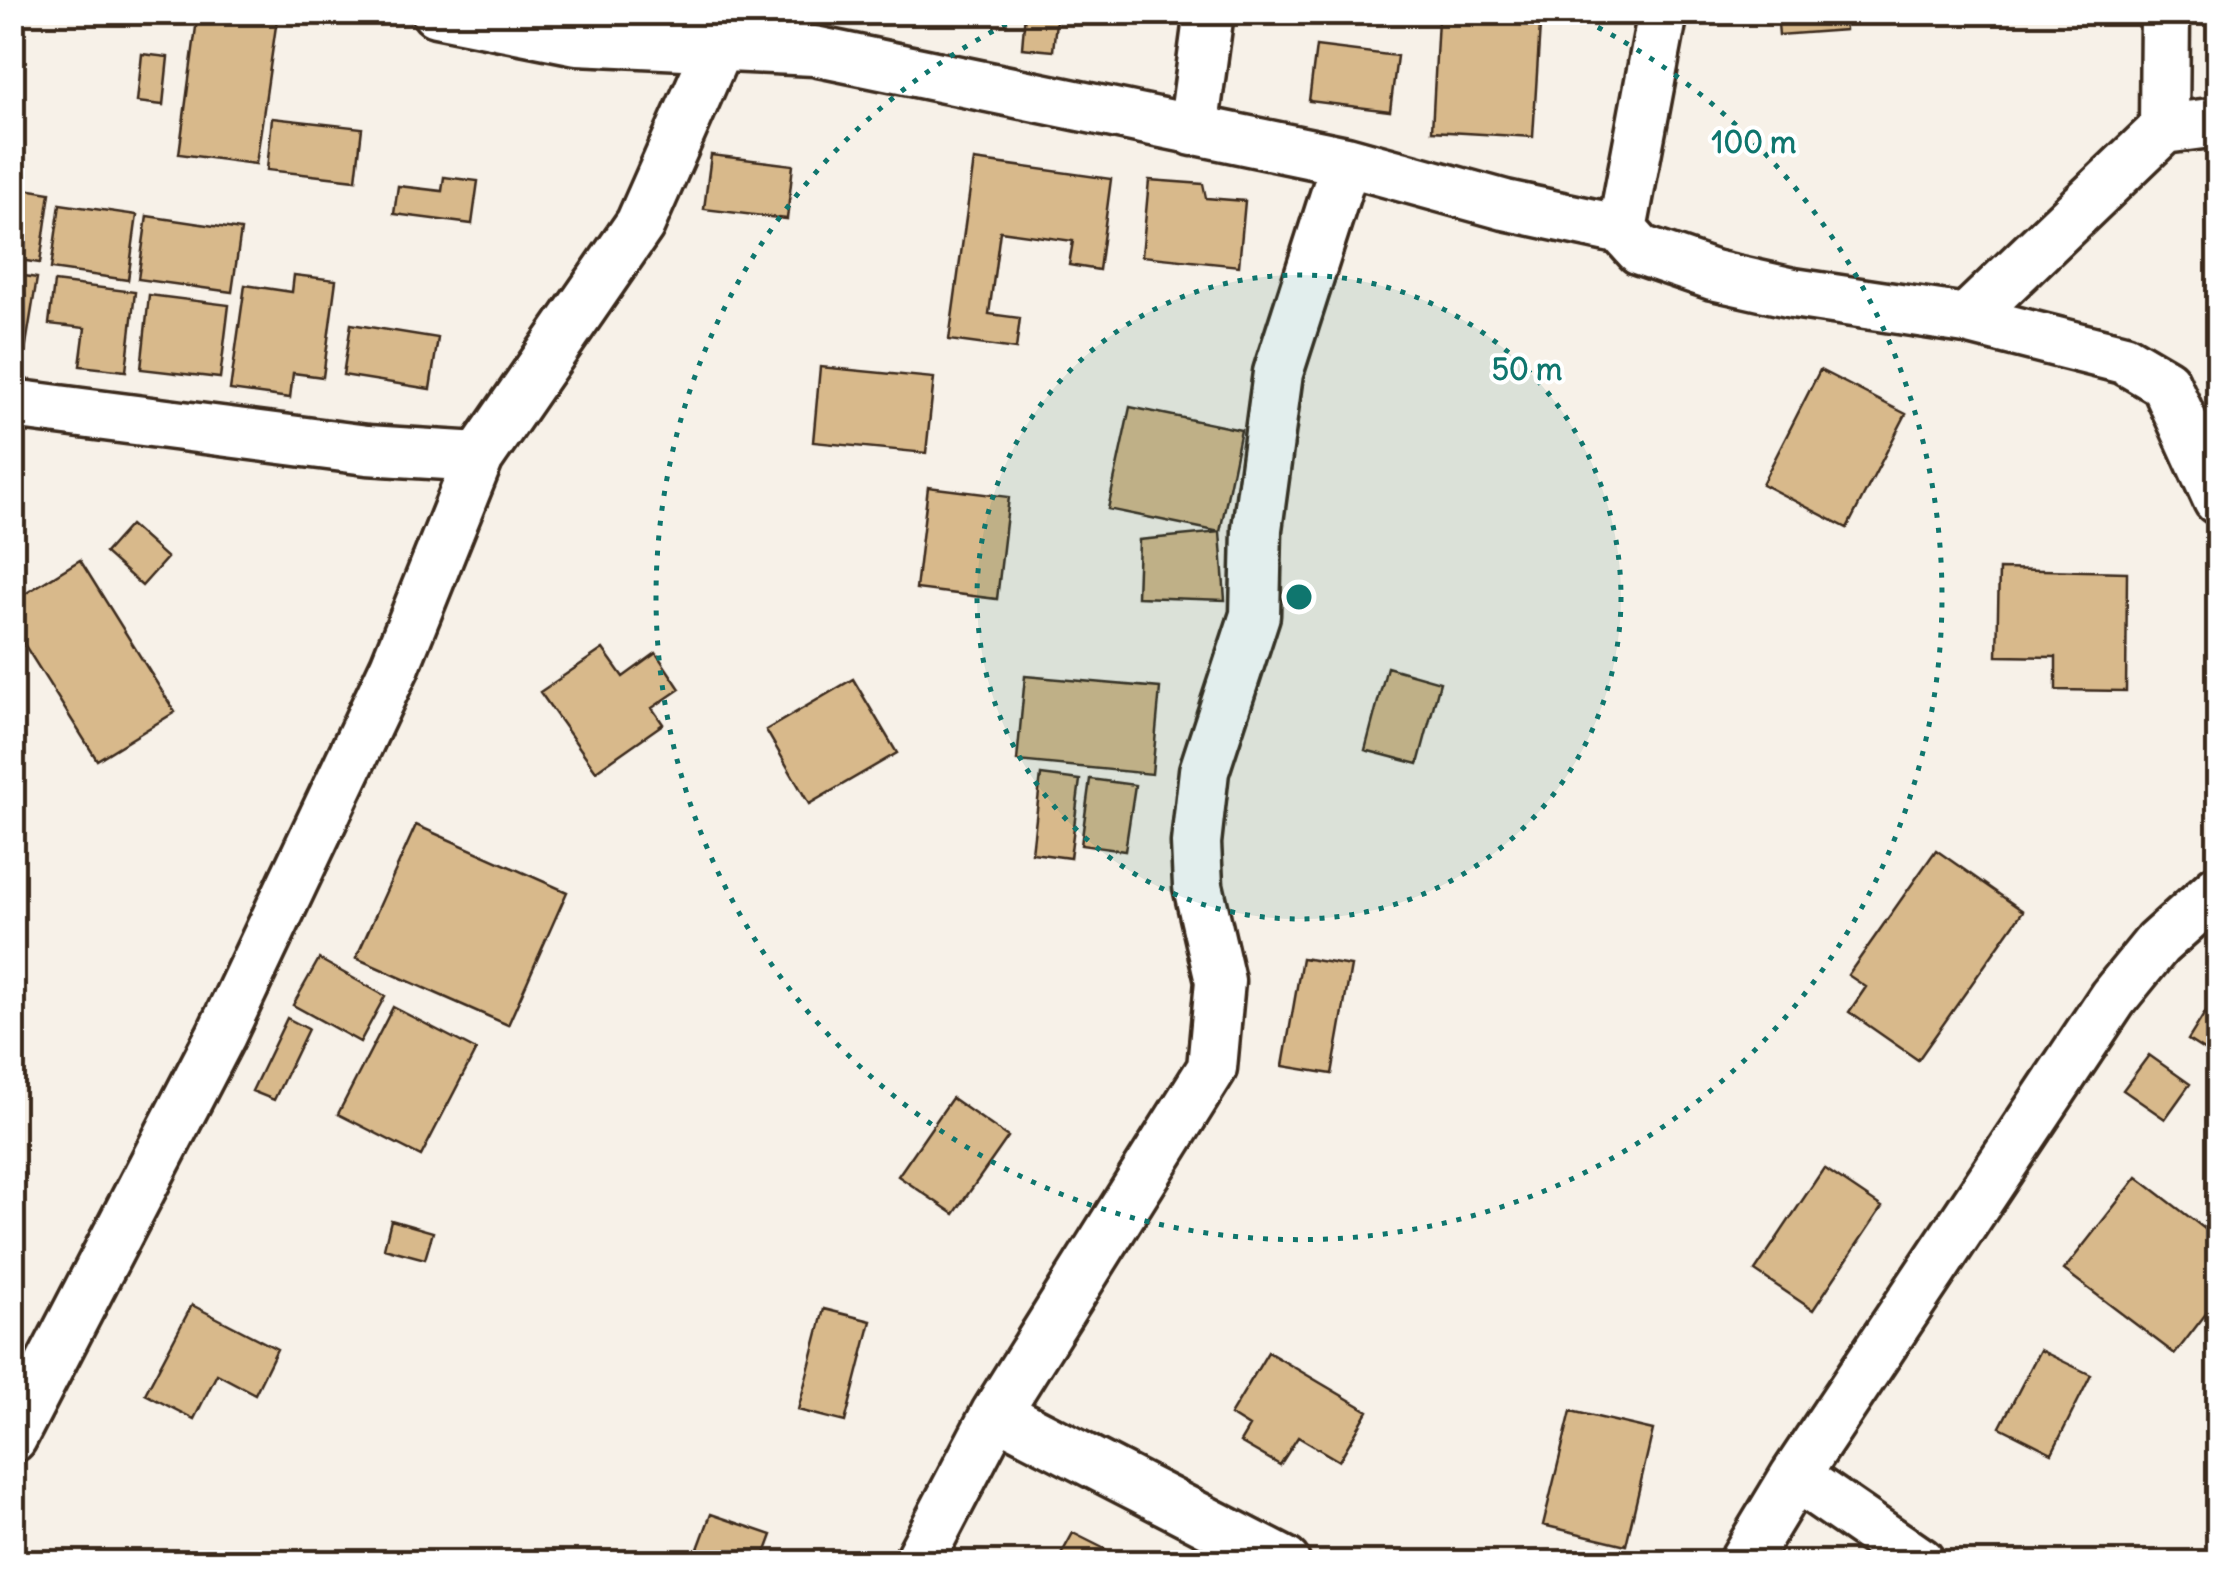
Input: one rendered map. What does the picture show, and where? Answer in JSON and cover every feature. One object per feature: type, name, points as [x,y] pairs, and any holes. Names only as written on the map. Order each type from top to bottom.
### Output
[{"type":"street","points":[[1193,131],[1209,12]]},
{"type":"street","points":[[1622,230],[1663,12]]},
{"type":"street","points":[[2164,129],[2165,12]]},
{"type":"street","points":[[453,14],[576,40],[720,44],[817,32],[1193,131],[1346,161],[1506,205],[1622,230],[1640,250],[1712,275],[1794,293],[1966,319],[2124,359],[2165,383],[2218,500]]},
{"type":"street","points":[[12,1438],[229,1018],[395,666],[479,458],[640,224],[720,44]]},
{"type":"street","points":[[1966,319],[2164,129],[2218,122]]},
{"type":"street","points":[[918,1562],[996,1413],[1212,1068],[1220,981],[1198,886],[1196,844],[1204,770],[1255,615],[1256,529],[1278,373],[1346,161]]},
{"type":"street","points":[[12,404],[367,450],[479,458]]},
{"type":"street","points":[[1743,1562],[1795,1476],[2102,1014],[2157,944],[2218,889]]},
{"type":"street","points":[[996,1413],[1285,1562]]},
{"type":"street","points":[[1795,1476],[1920,1562]]},
{"type":"building","points":[[198,12],[277,19],[256,164],[179,154]]},
{"type":"building","points":[[1025,12],[1057,12],[1053,51],[1022,48]]},
{"type":"building","points":[[1777,12],[1844,12],[1845,30],[1779,35]]},
{"type":"building","points":[[1438,19],[1540,25],[1533,137],[1432,131]]},
{"type":"building","points":[[1316,46],[1397,56],[1390,111],[1309,101]]},
{"type":"building","points":[[142,54],[168,57],[163,105],[137,102]]},
{"type":"building","points":[[12,93],[22,94],[12,146]]},
{"type":"building","points":[[272,118],[362,128],[356,180],[267,170]]},
{"type":"building","points":[[711,155],[793,165],[787,219],[704,209]]},
{"type":"building","points":[[974,160],[1111,179],[1099,270],[1069,265],[1073,241],[1000,231],[989,314],[1020,318],[1016,349],[949,340]]},
{"type":"building","points":[[444,177],[478,181],[472,224],[394,214],[398,186],[442,191]]},
{"type":"building","points":[[1149,180],[1203,184],[1206,198],[1245,201],[1239,266],[1142,256]]},
{"type":"building","points":[[12,187],[50,193],[40,263],[12,259]]},
{"type":"building","points":[[60,204],[137,215],[128,280],[51,269]]},
{"type":"building","points":[[147,216],[241,230],[232,292],[138,279]]},
{"type":"building","points":[[12,274],[37,278],[25,351],[12,349]]},
{"type":"building","points":[[294,275],[336,280],[323,377],[293,373],[290,398],[230,390],[245,285],[292,292]]},
{"type":"building","points":[[54,282],[135,292],[126,371],[80,366],[85,328],[49,324]]},
{"type":"building","points":[[149,295],[229,305],[220,378],[141,369]]},
{"type":"building","points":[[351,324],[438,338],[430,389],[343,375]]},
{"type":"building","points":[[820,367],[934,378],[926,453],[813,442]]},
{"type":"building","points":[[1820,370],[1906,414],[1847,528],[1762,484]]},
{"type":"building","points":[[1130,407],[1241,430],[1220,532],[1108,509]]},
{"type":"building","points":[[928,487],[1009,497],[997,599],[916,589]]},
{"type":"building","points":[[130,525],[167,558],[142,586],[105,553]]},
{"type":"building","points":[[1220,532],[1225,600],[1137,597],[1139,540]]},
{"type":"building","points":[[80,560],[175,712],[97,760],[12,625],[12,602]]},
{"type":"building","points":[[1999,569],[2127,572],[2126,691],[2056,690],[2056,657],[1997,656]]},
{"type":"building","points":[[603,649],[623,677],[656,653],[680,689],[652,708],[663,724],[596,771],[540,692]]},
{"type":"building","points":[[1387,667],[1440,682],[1418,764],[1365,750]]},
{"type":"building","points":[[1025,676],[1160,688],[1152,774],[1017,761]]},
{"type":"building","points":[[853,679],[897,753],[809,804],[766,730]]},
{"type":"building","points":[[1041,775],[1080,780],[1070,858],[1032,853]]},
{"type":"building","points":[[1090,779],[1135,785],[1125,851],[1081,845]]},
{"type":"building","points":[[416,825],[567,892],[508,1025],[356,958]]},
{"type":"building","points":[[1936,850],[2023,911],[1918,1060],[1849,1012],[1866,987],[1848,975]]},
{"type":"building","points":[[1302,958],[1351,966],[1332,1074],[1283,1066]]},
{"type":"building","points":[[319,959],[385,996],[360,1042],[293,1005]]},
{"type":"building","points":[[2218,992],[2218,1059],[2188,1040]]},
{"type":"building","points":[[393,1007],[476,1050],[421,1156],[338,1114]]},
{"type":"building","points":[[287,1018],[308,1029],[274,1100],[252,1091]]},
{"type":"building","points":[[2149,1055],[2190,1084],[2165,1119],[2123,1090]]},
{"type":"building","points":[[952,1098],[1008,1137],[954,1214],[898,1176]]},
{"type":"building","points":[[1824,1168],[1882,1207],[1813,1310],[1755,1271]]},
{"type":"building","points":[[2137,1177],[2218,1239],[2218,1298],[2175,1354],[2064,1270]]},
{"type":"building","points":[[391,1220],[433,1232],[425,1259],[384,1248]]},
{"type":"building","points":[[192,1305],[277,1349],[255,1394],[217,1374],[194,1419],[145,1394]]},
{"type":"building","points":[[824,1309],[871,1321],[845,1422],[798,1410]]},
{"type":"building","points":[[2040,1350],[2091,1375],[2052,1453],[2000,1427]]},
{"type":"building","points":[[1268,1352],[1368,1411],[1339,1461],[1298,1437],[1280,1465],[1240,1442],[1249,1427],[1230,1415]]},
{"type":"building","points":[[1571,1411],[1653,1430],[1626,1545],[1543,1525]]},
{"type":"building","points":[[711,1514],[772,1535],[762,1562],[693,1562]]},
{"type":"building","points":[[1073,1533],[1131,1562],[1057,1562]]}]
